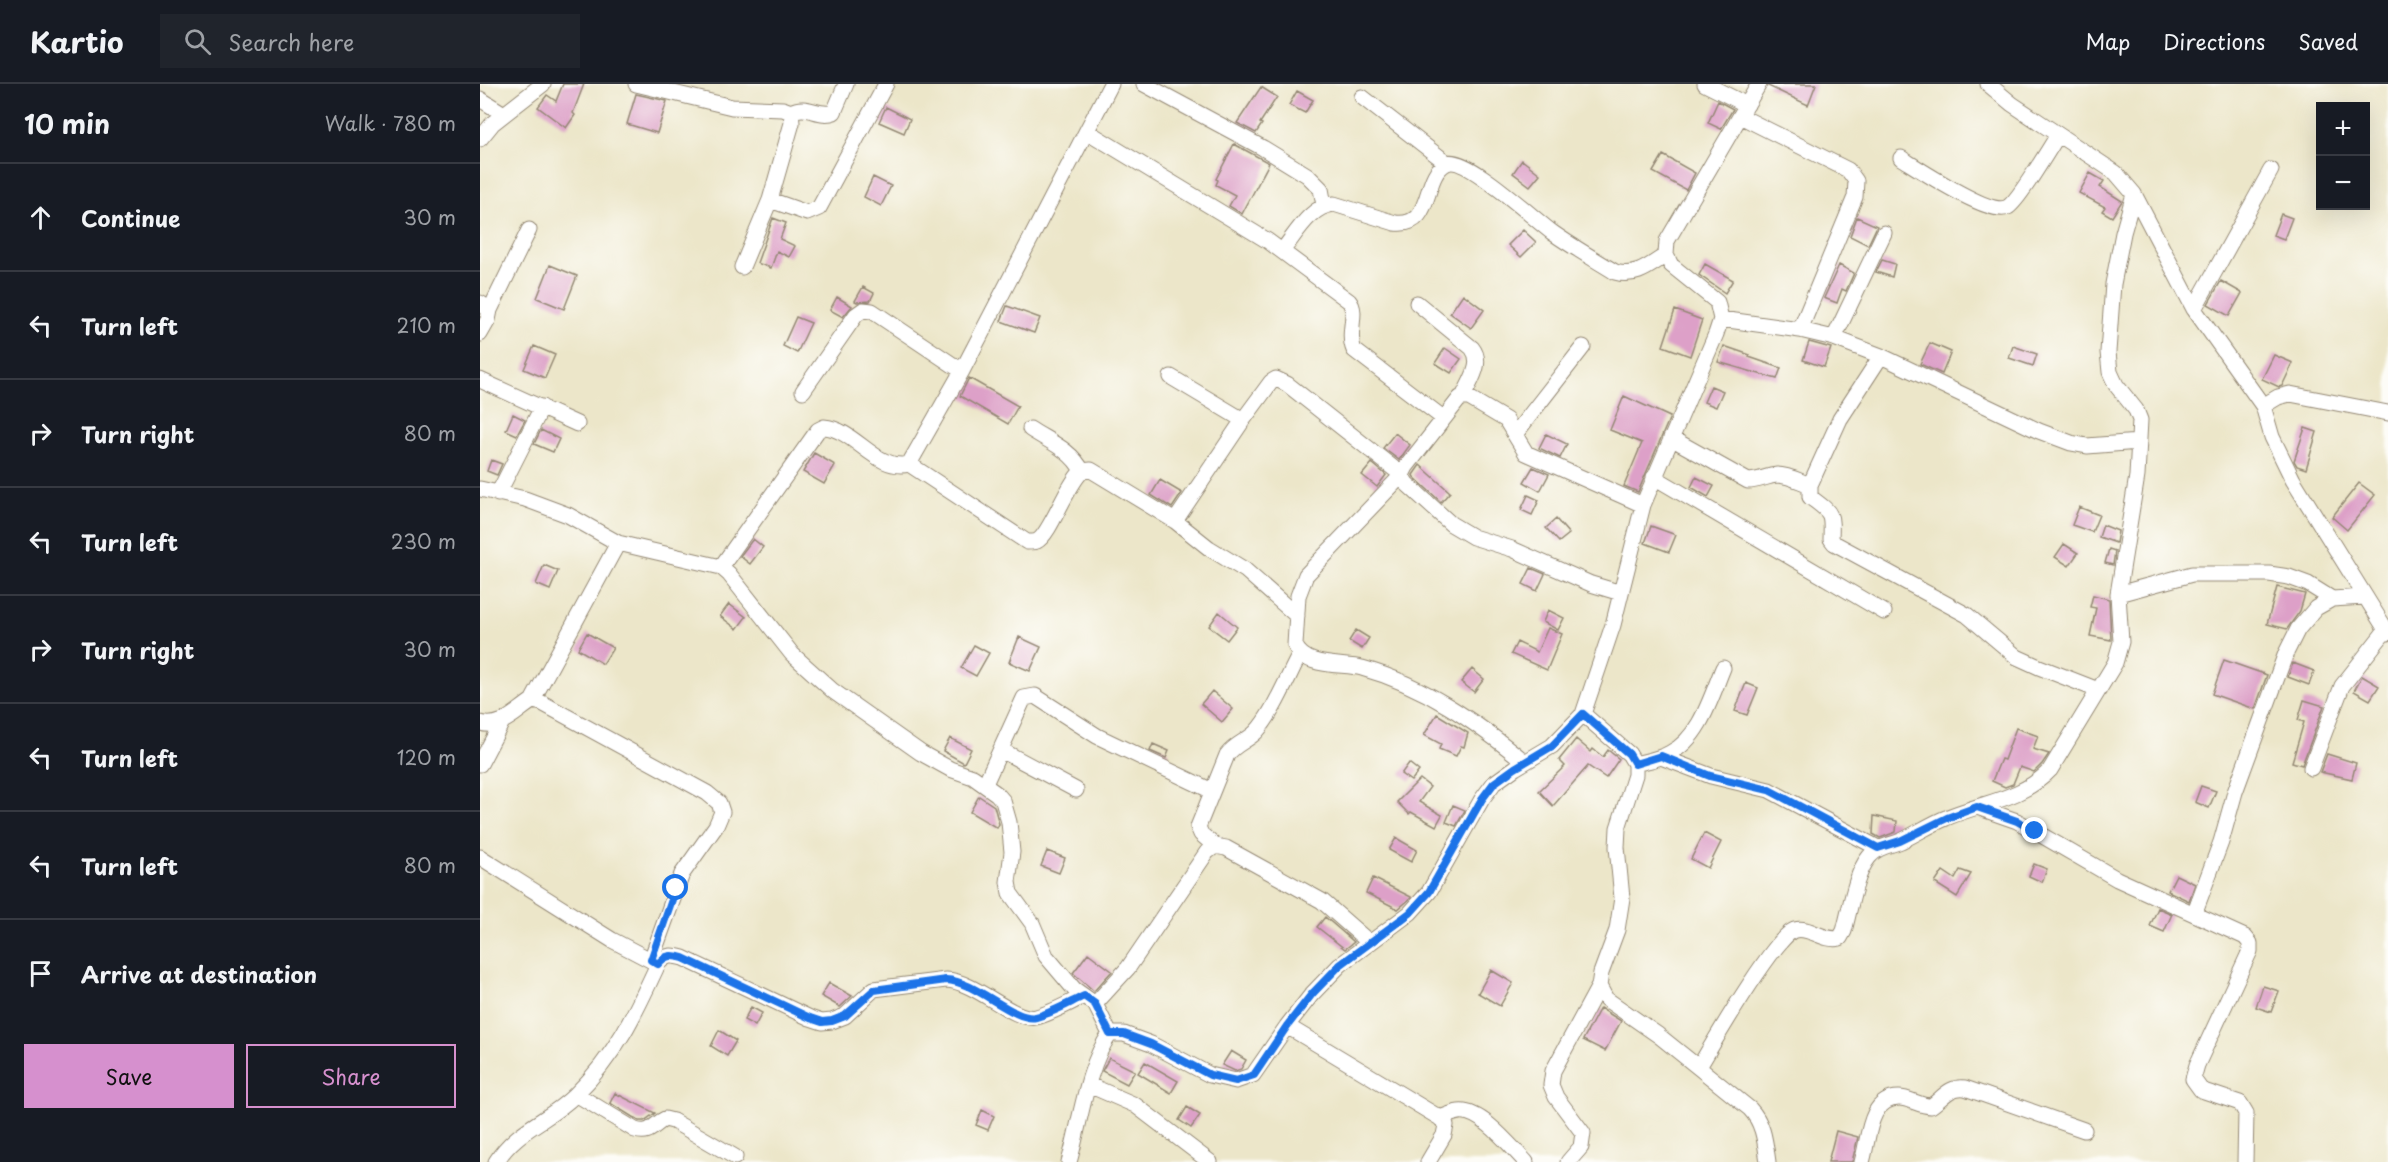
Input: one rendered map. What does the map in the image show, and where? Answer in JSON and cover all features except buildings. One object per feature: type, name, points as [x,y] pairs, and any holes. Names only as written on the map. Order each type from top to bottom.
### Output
[{"type":"street","points":[[480,139],[493,123],[543,84]]},
{"type":"street","points":[[636,84],[732,107],[783,109],[791,112],[803,108],[824,114],[834,112],[846,84]]},
{"type":"street","points":[[770,200],[807,213],[819,208],[886,84]]},
{"type":"street","points":[[909,464],[962,371],[1111,84]]},
{"type":"street","points":[[1144,84],[1263,148],[1307,176],[1321,189],[1324,205]]},
{"type":"street","points":[[1705,84],[1744,110],[1848,170],[1856,181],[1855,196],[1800,330]]},
{"type":"street","points":[[1110,1034],[1124,1034],[1151,1044],[1210,1075],[1236,1081],[1254,1075],[1312,994],[1340,965],[1392,928],[1423,899],[1446,865],[1482,799],[1494,783],[1552,746],[1583,714],[1613,625],[1643,506],[1721,319],[1717,302],[1671,265],[1666,255],[1667,241],[1759,84]]},
{"type":"street","points":[[1988,84],[2013,104],[2116,173],[2134,194],[2194,309],[2264,406],[2281,460],[2387,631],[2342,687],[2311,768]]},
{"type":"street","points":[[1362,97],[1447,163]]},
{"type":"street","points":[[480,99],[504,114]]},
{"type":"street","points":[[742,267],[770,200],[792,123],[791,112]]},
{"type":"street","points":[[1088,132],[1282,251],[1352,305],[1354,313],[1350,333],[1354,350],[1443,418]]},
{"type":"street","points":[[1901,158],[1981,203],[1999,209],[2008,207],[2017,197],[2058,135]]},
{"type":"street","points":[[1282,251],[1314,212],[1324,205],[1334,204],[1404,225],[1413,222],[1439,170],[1447,163],[1454,162],[1464,165],[1487,180],[1552,232],[1615,272],[1625,275],[1636,274],[1666,255]]},
{"type":"street","points":[[2194,309],[2271,170]]},
{"type":"street","points":[[1699,1067],[1755,977],[1786,934],[1798,929],[1833,940],[1840,938],[1860,873],[1878,848],[1900,841],[1947,818],[2018,793],[2039,782],[2050,770],[2115,663],[2121,642],[2118,594],[2137,476],[2140,420],[2136,410],[2116,386],[2110,372],[2108,352],[2113,284],[2123,233],[2134,194]]},
{"type":"street","points":[[480,334],[488,320],[485,306],[529,230]]},
{"type":"street","points":[[1833,338],[1884,233]]},
{"type":"street","points":[[1417,303],[1472,348],[1478,355],[1478,362],[1463,397],[1443,418],[1406,466],[1402,476],[1311,568],[1298,596],[1295,645],[1300,654],[1311,660],[1360,668],[1427,693],[1479,726],[1525,762]]},
{"type":"street","points":[[803,391],[856,315],[863,310],[872,311],[962,371]]},
{"type":"street","points":[[1721,319],[1800,330],[1833,338],[1881,356],[2039,431],[2071,443],[2087,446],[2139,442]]},
{"type":"street","points":[[1516,433],[1583,347]]},
{"type":"street","points":[[1881,356],[1840,419],[1810,485],[1810,497],[1830,512],[1831,538],[1834,543],[1967,615],[2018,657],[2098,690]]},
{"type":"street","points":[[1172,377],[1243,420]]},
{"type":"street","points":[[1175,521],[1243,420],[1271,382],[1276,379],[1281,380],[1402,476],[1406,483],[1451,524],[1473,537],[1512,549],[1564,574],[1597,587],[1621,592]]},
{"type":"street","points":[[480,381],[577,424]]},
{"type":"street","points":[[2264,406],[2278,397],[2290,394],[2388,413]]},
{"type":"street","points":[[1463,397],[1506,420],[1516,433],[1526,453],[1643,506]]},
{"type":"street","points":[[498,494],[542,407]]},
{"type":"street","points":[[721,567],[818,430],[824,427],[836,430],[885,461],[899,466],[909,464],[1027,542],[1036,542],[1044,535],[1072,480],[1082,471],[1090,470],[1175,521],[1209,548],[1254,576],[1297,616]]},
{"type":"street","points":[[1030,429],[1077,460],[1082,471]]},
{"type":"street","points":[[1671,438],[1748,481],[1759,481],[1775,475],[1786,476],[1810,485]]},
{"type":"street","points":[[1654,477],[1884,612]]},
{"type":"street","points":[[480,489],[525,499],[568,515],[618,543],[721,567],[792,654],[833,691],[921,753],[985,784],[997,794],[1006,810],[1012,852],[1007,888],[1032,923],[1046,956],[1059,973],[1090,1000],[1110,1034]]},
{"type":"street","points":[[480,764],[501,724],[532,701],[618,543]]},
{"type":"street","points":[[2118,594],[2192,574],[2269,574],[2289,577],[2308,584],[2332,599]]},
{"type":"street","points":[[2194,914],[2221,842],[2238,783],[2286,652],[2298,629],[2316,609],[2332,599],[2365,597]]},
{"type":"street","points":[[1300,654],[1264,722],[1256,733],[1234,746],[1227,755],[1198,826],[1201,834],[1215,846],[1226,848],[1322,901],[1370,943]]},
{"type":"street","points":[[1635,764],[1675,750],[1692,734],[1707,707],[1723,668]]},
{"type":"street","points":[[985,784],[1024,698],[1035,696],[1097,736],[1212,791]]},
{"type":"street","points":[[495,1162],[505,1147],[518,1135],[576,1094],[615,1048],[632,1022],[655,962],[682,874],[716,826],[722,812],[719,803],[707,793],[542,703],[532,701]]},
{"type":"street","points":[[1568,1162],[1581,1147],[1583,1133],[1556,1097],[1551,1085],[1553,1071],[1599,986],[1601,973],[1617,930],[1622,898],[1617,847],[1618,828],[1635,775],[1635,764],[1629,754],[1583,714]]},
{"type":"street","points":[[480,723],[501,724]]},
{"type":"street","points":[[1001,750],[1076,790]]},
{"type":"street","points":[[1661,756],[1710,776],[1769,790],[1878,848]]},
{"type":"street","points":[[1977,807],[2017,821],[2117,879],[2245,937],[2250,943],[2250,951],[2197,1065],[2193,1079],[2201,1090],[2241,1103],[2246,1113],[2245,1162]]},
{"type":"street","points":[[655,962],[671,955],[683,958],[822,1022],[845,1016],[874,990],[946,980],[968,984],[1024,1016],[1036,1017],[1090,1000],[1128,968],[1207,852],[1215,846]]},
{"type":"street","points":[[480,857],[612,940],[655,962]]},
{"type":"street","points":[[1599,986],[1606,999],[1658,1035],[1757,1116],[1763,1129],[1768,1162]]},
{"type":"street","points":[[1287,1026],[1440,1118],[1446,1125],[1444,1135],[1428,1162]]},
{"type":"street","points":[[1069,1162],[1094,1063],[1100,1047],[1110,1034]]},
{"type":"street","points":[[1089,1085],[1135,1105],[1210,1162]]},
{"type":"street","points":[[1862,1162],[1873,1116],[1879,1106],[1889,1099],[1902,1098],[1923,1106],[1931,1106],[1947,1091],[1956,1087],[1965,1088],[2084,1130]]},
{"type":"street","points":[[576,1094],[603,1113],[635,1130],[643,1133],[651,1131],[665,1119],[674,1121],[735,1157]]},
{"type":"street","points":[[1440,1118],[1460,1112],[1474,1114],[1526,1162]]},
{"type":"route","points":[[676,888],[651,960],[658,964],[663,957],[671,955],[683,958],[810,1018],[822,1022],[845,1016],[874,990],[946,980],[968,984],[1024,1016],[1036,1017],[1084,996],[1095,1004],[1110,1034],[1124,1034],[1151,1044],[1210,1075],[1236,1081],[1254,1075],[1312,994],[1340,965],[1392,928],[1410,913],[1429,892],[1482,799],[1494,783],[1552,746],[1583,714],[1629,754],[1635,764],[1661,756],[1710,776],[1769,790],[1878,848],[1900,841],[1947,818],[1977,807],[2017,821],[2035,831]]}]
